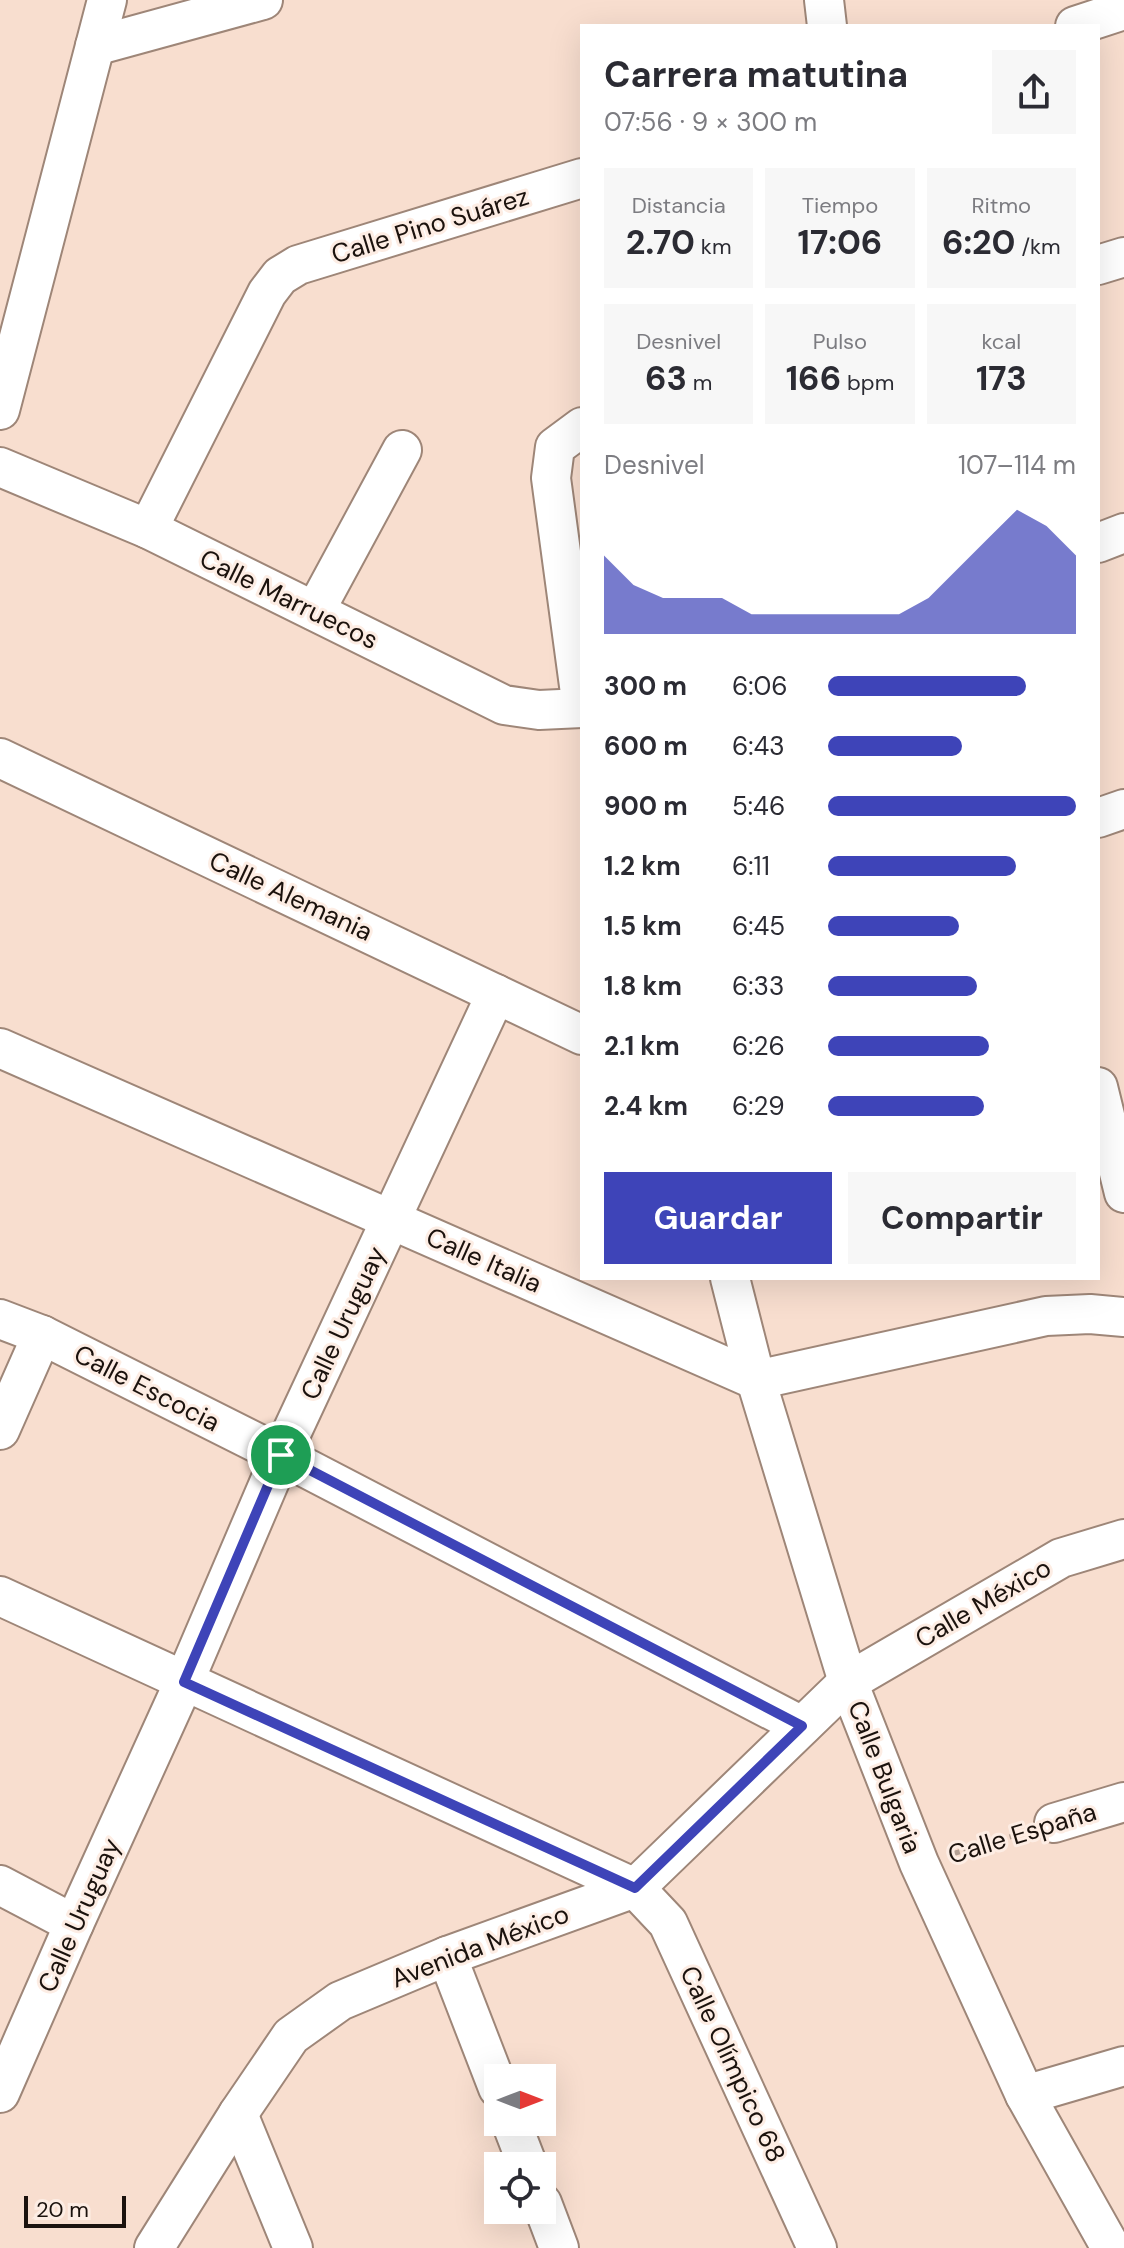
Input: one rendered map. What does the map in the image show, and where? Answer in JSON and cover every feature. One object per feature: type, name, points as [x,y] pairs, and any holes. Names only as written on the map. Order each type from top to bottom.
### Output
[{"type":"street","points":[[0,410],[107,0]]},
{"type":"street","points":[[95,46],[263,0]]},
{"type":"street","points":[[824,0],[827,24]]},
{"type":"street","points":[[1081,24],[1124,10]]},
{"type":"street","name":"Calle Pino Suárez","points":[[148,529],[267,293],[280,276],[298,265],[580,179]]},
{"type":"street","points":[[1100,264],[1124,257]]},
{"type":"street","points":[[568,437],[551,478],[580,693]]},
{"type":"street","points":[[315,611],[402,450]]},
{"type":"street","name":"Calle Marruecos","points":[[0,467],[148,529],[504,705],[539,710],[580,708]]},
{"type":"street","points":[[1100,542],[1124,533]]},
{"type":"street","name":"Calle Alemania","points":[[0,758],[580,1034]]},
{"type":"street","points":[[1100,817],[1124,809]]},
{"type":"street","name":"Calle Uruguay","points":[[0,2093],[184,1682],[281,1455],[496,994]]},
{"type":"street","name":"Calle Italia","points":[[0,1048],[756,1380]]},
{"type":"street","points":[[1100,1074],[1124,1065]]},
{"type":"street","points":[[1100,1095],[1124,1193]]},
{"type":"street","name":"Calle Bulgaria","points":[[731,1280],[756,1380],[848,1682],[919,1863],[1025,2095],[1111,2248]]},
{"type":"street","points":[[756,1380],[1046,1316],[1090,1314],[1124,1317]]},
{"type":"street","name":"Calle Escocia","points":[[0,1319],[42,1335],[281,1455],[802,1726]]},
{"type":"street","points":[[0,1430],[42,1335]]},
{"type":"street","name":"Calle México","points":[[848,1682],[1061,1558],[1124,1539]]},
{"type":"street","points":[[0,1596],[635,1888]]},
{"type":"street","name":"Avenida México","points":[[154,2248],[291,2036],[340,2001],[447,1956],[635,1888],[848,1682]]},
{"type":"street","name":"Calle España","points":[[1054,1823],[1124,1802]]},
{"type":"street","points":[[0,1885],[74,1924]]},
{"type":"street","name":"Calle Olímpico 68","points":[[635,1888],[668,1923],[817,2248]]},
{"type":"street","points":[[447,1956],[489,2064]]},
{"type":"street","points":[[1025,2095],[1124,2066]]},
{"type":"street","points":[[238,2114],[293,2248]]},
{"type":"street","points":[[550,2224],[559,2248]]},
{"type":"path","name":"Calle España","points":[[919,1863],[1054,1823]]},
{"type":"route","points":[[281,1455],[802,1726],[635,1888],[184,1682],[281,1455]]}]
